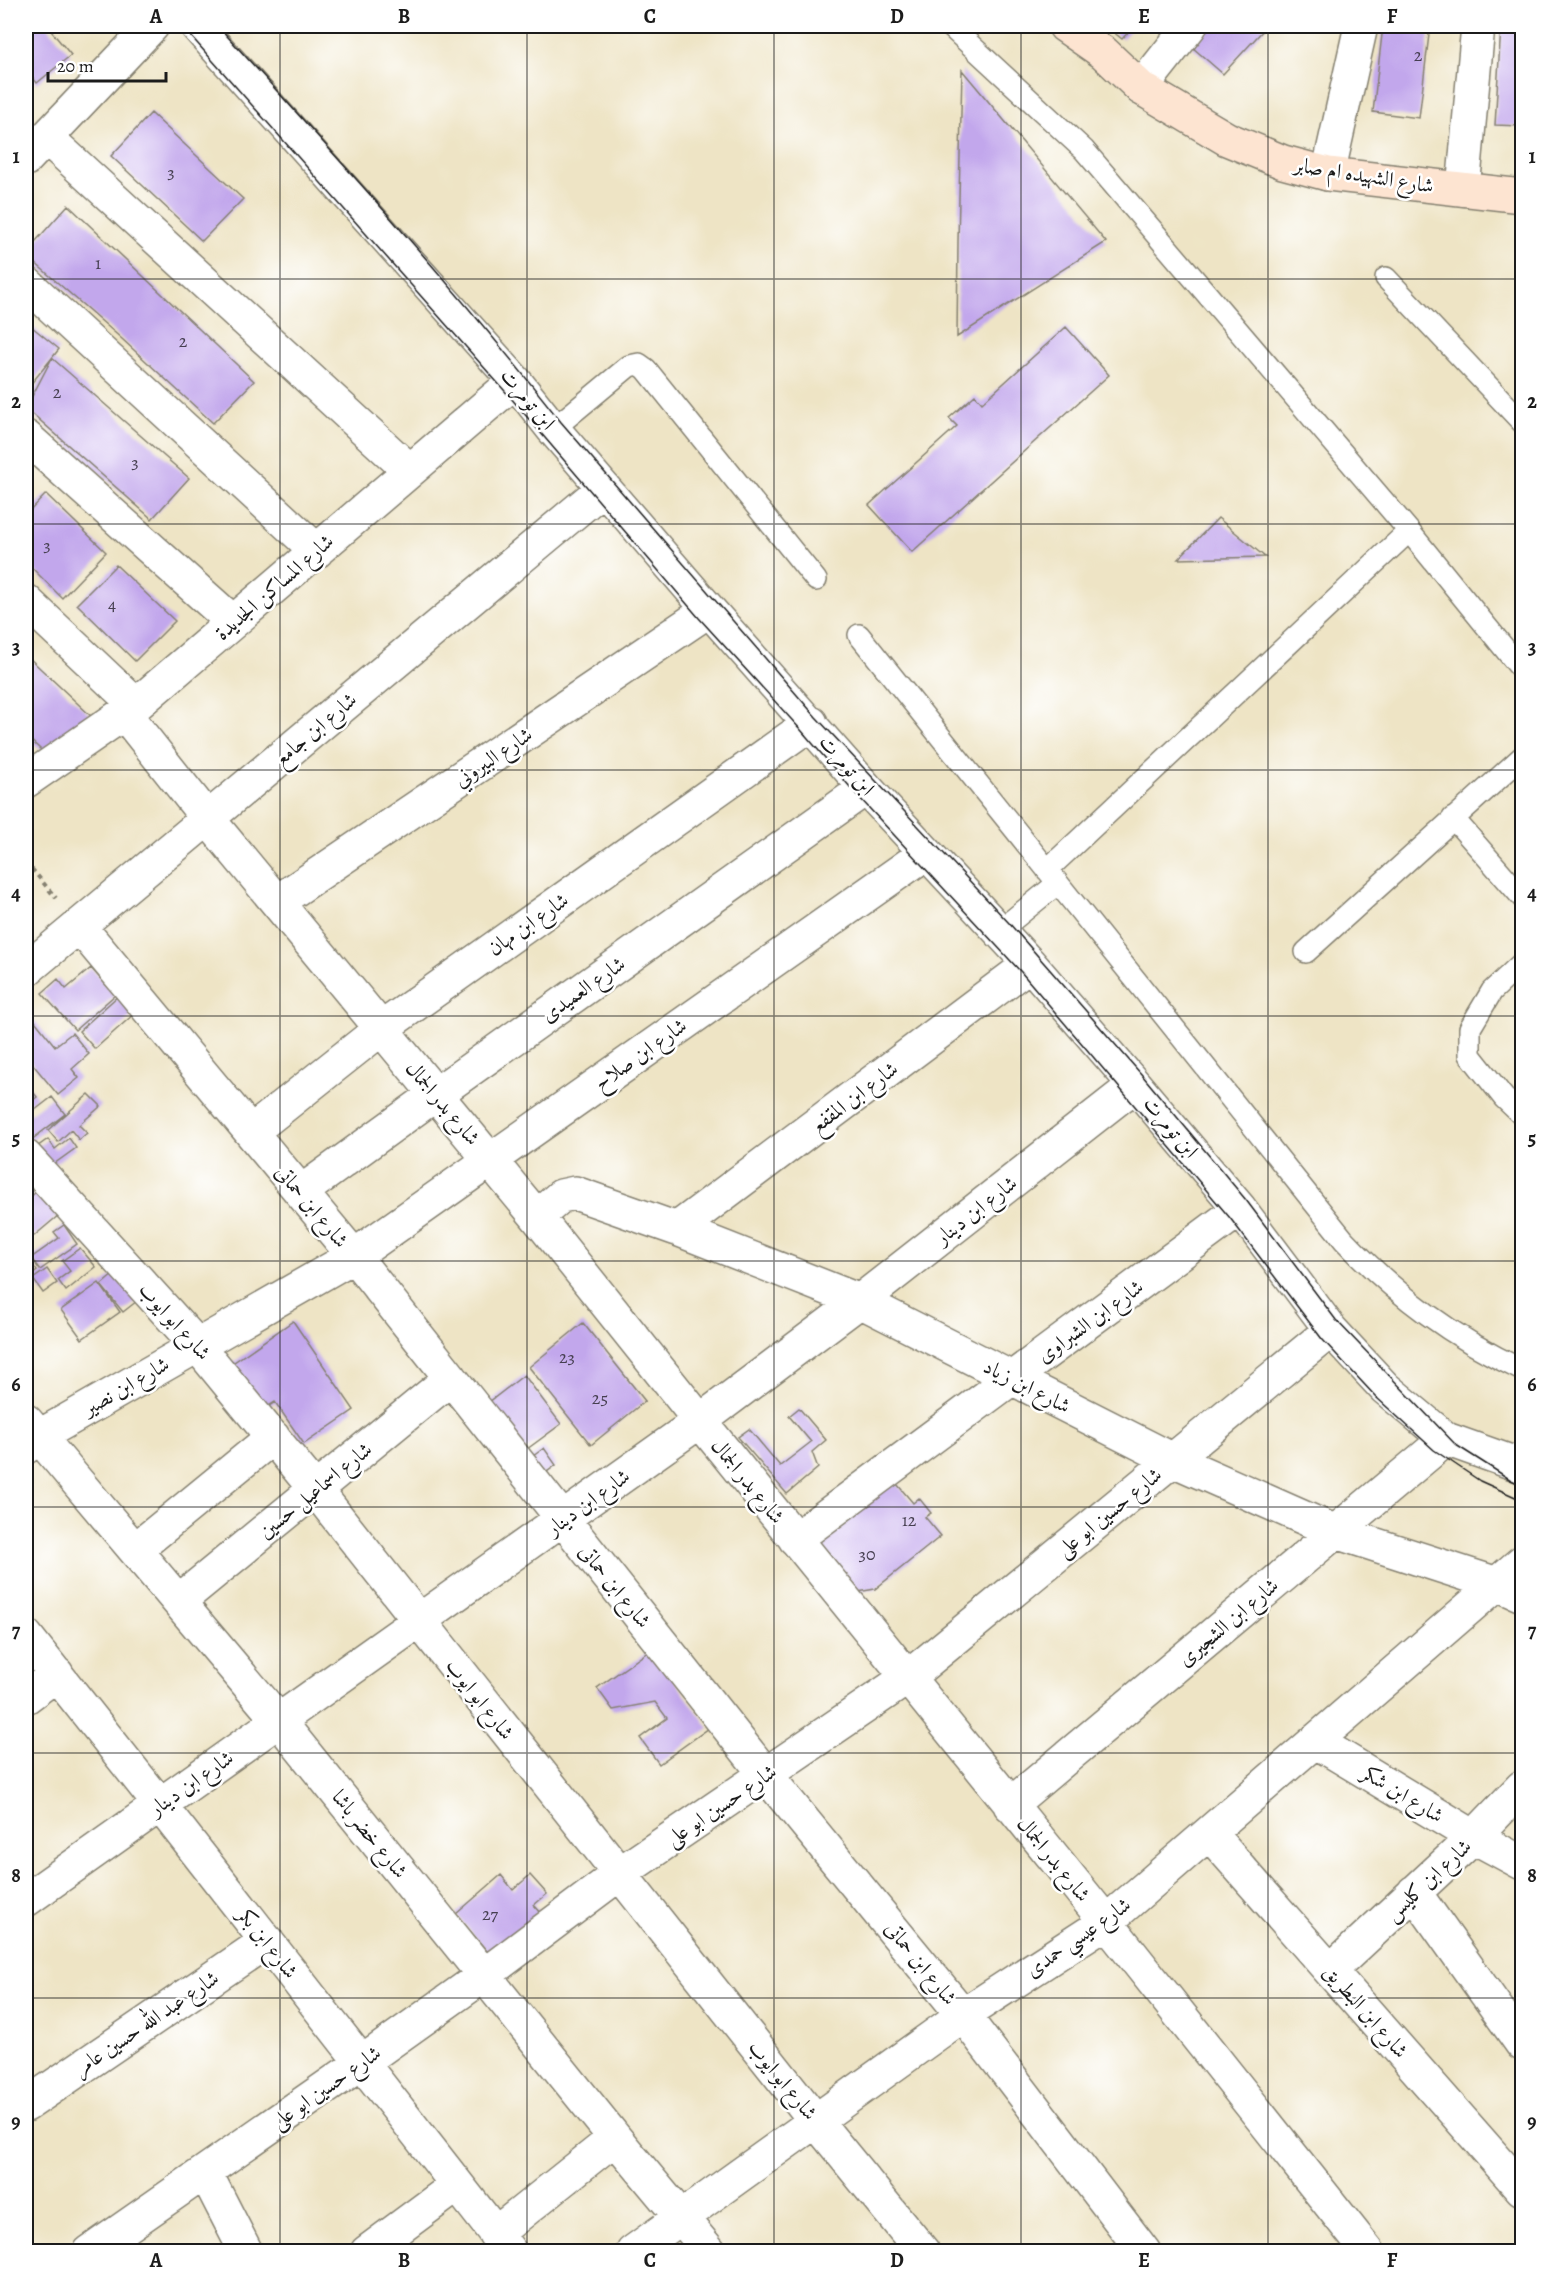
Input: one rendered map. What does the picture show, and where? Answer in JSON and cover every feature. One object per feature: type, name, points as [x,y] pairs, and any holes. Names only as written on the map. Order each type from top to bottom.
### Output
[{"type":"street","points":[[152,26],[36,148],[409,470]]},
{"type":"street","name":"ابن تومرت","points":[[197,26],[515,381],[553,429],[709,610],[866,788],[1030,964],[1135,1084],[1240,1209],[1331,1330],[1385,1388],[1446,1439],[1522,1466]]},
{"type":"street","name":"شارع الشهيده ام صابر","points":[[1065,26],[1104,53],[1141,88],[1227,139],[1283,162],[1328,174],[1522,196]]},
{"type":"street","points":[[1141,88],[1190,26]]},
{"type":"street","points":[[1328,174],[1361,26]]},
{"type":"street","points":[[1463,189],[1478,26]]},
{"type":"street","points":[[26,282],[316,551]]},
{"type":"street","name":"شارع المساكن الجديدة","points":[[30,771],[130,709],[515,381]]},
{"type":"street","points":[[26,437],[233,622]]},
{"type":"street","name":"شارع ابن جامع","points":[[26,970],[604,488]]},
{"type":"street","name":"شارع بدر الجمال","points":[[26,601],[130,709],[207,819],[537,1217],[1106,1922],[1368,2252]]},
{"type":"street","name":"شارع البيروني","points":[[277,902],[709,610]]},
{"type":"street","name":"شارع ابن مهان","points":[[251,1132],[382,1028],[811,723]]},
{"type":"street","name":"شارع العميدى","points":[[301,1192],[866,788]]},
{"type":"street","name":"شارع ابن صلاح","points":[[354,1256],[926,853]]},
{"type":"street","name":"شارع ابن حماتى","points":[[79,926],[354,1256],[766,1775],[963,2015],[1144,2252]]},
{"type":"street","name":"شارع ابن المقفع","points":[[676,1228],[1030,964]]},
{"type":"street","name":"شارع ابن دينار","points":[[26,1900],[700,1421],[860,1301],[1135,1084]]},
{"type":"street","name":"شارع ابو ايوب","points":[[26,1157],[197,1345],[273,1437],[814,2120],[923,2252]]},
{"type":"street","name":"شارع ابن زياد","points":[[537,1217],[561,1196],[575,1193],[676,1228],[860,1301],[1173,1460],[1336,1532],[1510,1589]]},
{"type":"street","name":"شارع ابن الشبراوى","points":[[795,1539],[1240,1209]]},
{"type":"street","name":"شارع ابن نصير","points":[[30,1435],[197,1345],[354,1256]]},
{"type":"street","name":"شارع حسين ابو على","points":[[90,2252],[483,1976],[619,1874],[907,1678],[1331,1330]]},
{"type":"street","name":"شارع اسماعيل حسين","points":[[179,1601],[451,1378]]},
{"type":"street","name":"شارع خضر باشا","points":[[30,1435],[135,1550],[279,1721],[483,1976],[710,2252]]},
{"type":"street","points":[[135,1550],[273,1437]]},
{"type":"street","name":"شارع ابن الشجيرى","points":[[1010,1805],[1446,1439]]},
{"type":"street","name":"شارع عيسي حمدى","points":[[633,2252],[963,2015],[1106,1922],[1315,1741],[1510,1589],[1522,1562]]},
{"type":"street","name":"شارع ابن بكر","points":[[26,1636],[502,2243]]},
{"type":"street","points":[[26,1696],[57,1674]]},
{"type":"street","name":"شارع ابن شكر","points":[[1315,1741],[1474,1837],[1522,1863]]},
{"type":"street","name":"شارع ابن كليس","points":[[1331,1970],[1474,1837],[1522,1787]]},
{"type":"street","name":"شارع ابن البطريق","points":[[1209,1833],[1522,2189]]},
{"type":"street","points":[[1414,1892],[1522,2044]]},
{"type":"street","name":"شارع عبد الله حسين عامر","points":[[26,2105],[267,1941]]},
{"type":"street","points":[[502,2243],[615,2138]]},
{"type":"street","points":[[205,2172],[246,2252]]},
{"type":"street","points":[[367,2252],[456,2186]]},
{"type":"lane","points":[[950,26],[1084,150],[1409,531],[1522,670]]},
{"type":"lane","points":[[1386,278],[1522,422]]},
{"type":"lane","points":[[553,429],[629,366],[639,364],[646,369],[816,580]]},
{"type":"lane","points":[[999,931],[1409,531]]},
{"type":"lane","points":[[859,635],[1344,1240],[1365,1263],[1404,1298],[1437,1323],[1478,1348],[1522,1370]]},
{"type":"lane","points":[[1306,952],[1522,757]]},
{"type":"lane","points":[[1453,818],[1522,897]]},
{"type":"lane","points":[[1522,963],[1492,991],[1470,1028],[1470,1055],[1504,1098],[1522,1116]]},
{"type":"path","points":[[26,862],[79,926]]},
{"type":"building","points":[[26,26],[47,26],[71,55],[37,83],[26,69]]},
{"type":"building","points":[[1106,26],[1134,26],[1122,39]]},
{"type":"building","points":[[1211,26],[1267,26],[1223,74],[1192,47]]},
{"type":"building","points":[[1383,26],[1430,26],[1419,118],[1373,112]]},
{"type":"building","points":[[1501,26],[1522,26],[1522,126],[1495,125]]},
{"type":"building","points":[[962,70],[1106,242],[957,337],[958,242]]},
{"type":"building","points":[[151,113],[243,199],[202,241],[111,156]]},
{"type":"building","points":[[68,205],[254,381],[213,423],[26,255],[26,252]]},
{"type":"building","points":[[26,322],[59,349],[26,390]]},
{"type":"building","points":[[1066,327],[1109,375],[912,552],[869,505],[957,426],[949,418],[975,395],[982,403]]},
{"type":"building","points":[[52,358],[189,478],[152,519],[26,408]]},
{"type":"building","points":[[26,485],[31,490],[26,497]]},
{"type":"building","points":[[46,494],[106,552],[62,598],[26,562],[26,515]]},
{"type":"building","points":[[1218,518],[1265,557],[1178,559]]},
{"type":"building","points":[[116,565],[175,621],[135,661],[77,604]]},
{"type":"building","points":[[26,655],[92,717],[52,760],[26,736]]},
{"type":"building","points":[[91,968],[115,995],[75,1030],[42,993],[58,979],[66,989]]},
{"type":"building","points":[[119,995],[135,1013],[95,1049],[79,1031]]},
{"type":"building","points":[[35,1021],[55,1046],[72,1033],[89,1054],[72,1069],[79,1078],[58,1095],[26,1056],[26,1029]]},
{"type":"building","points":[[26,1083],[37,1097],[26,1106]]},
{"type":"building","points":[[89,1094],[101,1106],[79,1125],[87,1133],[79,1140],[71,1130],[58,1142],[48,1130]]},
{"type":"building","points":[[52,1097],[65,1114],[26,1144],[26,1117]]},
{"type":"building","points":[[69,1138],[76,1148],[51,1166],[37,1147],[48,1139],[55,1149]]},
{"type":"building","points":[[38,1190],[59,1215],[34,1236],[26,1227],[26,1201]]},
{"type":"building","points":[[64,1225],[77,1244],[40,1270],[31,1258],[59,1238],[54,1232]]},
{"type":"building","points":[[80,1248],[96,1267],[66,1291],[58,1280],[70,1271],[62,1261]]},
{"type":"building","points":[[26,1256],[37,1271],[26,1280]]},
{"type":"building","points":[[47,1269],[57,1283],[43,1293],[33,1279]]},
{"type":"building","points":[[114,1274],[137,1301],[123,1312],[101,1285]]},
{"type":"building","points":[[99,1283],[120,1312],[82,1339],[61,1310]]},
{"type":"building","points":[[293,1321],[354,1410],[304,1444],[275,1402],[261,1411],[222,1353],[234,1362]]},
{"type":"building","points":[[583,1323],[645,1401],[591,1445],[529,1367]]},
{"type":"building","points":[[524,1375],[561,1424],[523,1452],[529,1459],[544,1448],[556,1465],[539,1478],[484,1406]]},
{"type":"building","points":[[799,1408],[826,1440],[812,1452],[818,1468],[787,1494],[738,1437],[749,1429],[780,1466],[811,1442],[789,1416]]},
{"type":"building","points":[[891,1477],[913,1503],[919,1498],[931,1513],[925,1517],[941,1536],[875,1589],[858,1592],[814,1541]]},
{"type":"building","points":[[652,1649],[709,1728],[659,1764],[640,1738],[667,1718],[655,1702],[613,1710],[597,1688]]},
{"type":"building","points":[[501,1875],[513,1890],[530,1875],[547,1894],[534,1905],[543,1915],[492,1957],[456,1914]]},
{"type":"tram line","points":[[182,26],[504,390],[699,618],[857,795],[1021,972],[1230,1218],[1322,1339],[1377,1398],[1434,1450],[1480,1481],[1522,1500]]},
{"type":"tram line","points":[[218,26],[436,270],[561,422],[816,717],[1009,923],[1142,1075],[1246,1200],[1336,1320],[1456,1445],[1522,1485]]}]
